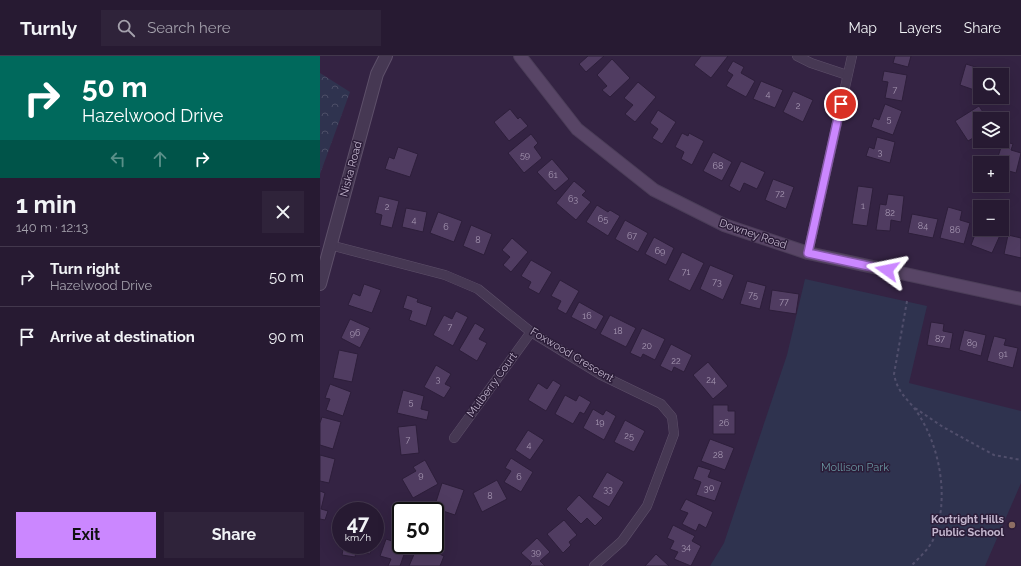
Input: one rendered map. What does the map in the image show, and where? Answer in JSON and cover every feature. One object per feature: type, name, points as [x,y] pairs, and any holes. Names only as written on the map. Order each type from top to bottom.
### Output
[{"type":"main road","name":"Downey Road","points":[[520,56],[577,129],[654,190],[724,226],[808,253],[1021,299]]},
{"type":"street","name":"Niska Road","points":[[320,284],[377,74],[386,56]]},
{"type":"street","points":[[797,56],[811,64],[847,75]]},
{"type":"street","points":[[808,253],[852,56]]},
{"type":"street","name":"Foxwood Crescent","points":[[330,245],[445,275],[478,289],[531,332],[601,375],[661,404],[672,417],[674,434],[647,506],[622,541],[594,566]]},
{"type":"street","name":"Mulberry Court","points":[[454,438],[531,332]]},
{"type":"path","points":[[907,301],[894,374],[896,386],[919,415],[932,443],[941,483],[941,514],[933,539],[922,556],[911,566]]},
{"type":"path","points":[[912,407],[943,427],[994,455],[1021,460]]},
{"type":"green space","points":[[320,73],[350,92],[320,174]]},
{"type":"green space","name":"Mollison Park","points":[[805,279],[927,306],[909,383],[1021,411],[1021,483],[985,566],[710,566],[724,543],[787,355]]},
{"type":"building","points":[[588,56],[604,56],[586,72],[579,64]]},
{"type":"building","points":[[701,56],[728,56],[711,78],[694,65]]},
{"type":"building","points":[[895,56],[911,56],[908,67],[893,63]]},
{"type":"building","points":[[612,59],[630,78],[610,97],[602,90],[607,86],[597,75]]},
{"type":"building","points":[[733,61],[744,67],[741,73],[755,81],[746,97],[726,86],[733,75],[727,71]]},
{"type":"building","points":[[966,64],[979,68],[973,68],[973,90],[960,85]]},
{"type":"building","points":[[884,71],[907,75],[902,101],[885,98],[888,82],[882,81]]},
{"type":"building","points":[[761,81],[783,90],[775,108],[753,99]]},
{"type":"building","points":[[638,82],[656,97],[635,122],[625,114],[633,105],[624,98]]},
{"type":"building","points":[[793,91],[813,100],[803,122],[783,112]]},
{"type":"building","points":[[885,104],[902,111],[893,135],[871,127],[874,118],[879,120]]},
{"type":"building","points":[[979,106],[983,112],[973,112],[973,138],[968,141],[955,121]]},
{"type":"building","points":[[510,109],[518,119],[520,117],[528,126],[509,141],[494,122]]},
{"type":"building","points":[[658,110],[676,122],[662,144],[652,138],[658,129],[650,123]]},
{"type":"building","points":[[682,133],[688,136],[689,133],[704,141],[692,165],[681,159],[684,152],[675,147]]},
{"type":"building","points":[[531,134],[538,143],[534,147],[542,158],[524,173],[508,153]]},
{"type":"building","points":[[877,137],[895,142],[890,163],[866,156],[869,147],[874,149]]},
{"type":"building","points":[[1009,143],[1013,144],[1011,150],[1021,153],[1016,173],[1009,171],[1009,156],[998,156],[1001,148],[1009,148]]},
{"type":"building","points":[[398,147],[418,154],[410,177],[385,169],[389,157],[394,159]]},
{"type":"building","points":[[713,152],[732,162],[722,181],[703,171]]},
{"type":"building","points":[[552,159],[569,179],[555,191],[537,172]]},
{"type":"building","points":[[741,161],[765,172],[757,189],[744,183],[740,192],[729,186]]},
{"type":"building","points":[[773,179],[794,187],[786,209],[765,200]]},
{"type":"building","points":[[574,181],[586,191],[582,195],[591,202],[576,220],[556,203]]},
{"type":"building","points":[[858,186],[873,188],[867,226],[852,224]]},
{"type":"building","points":[[888,194],[904,196],[901,222],[891,220],[890,231],[876,230],[880,204],[886,205]]},
{"type":"building","points":[[379,196],[399,201],[392,228],[380,225],[382,215],[375,213]]},
{"type":"building","points":[[597,205],[608,212],[610,210],[620,216],[608,236],[586,222]]},
{"type":"building","points":[[948,207],[962,211],[960,220],[970,223],[964,244],[940,238]]},
{"type":"building","points":[[406,208],[427,212],[423,232],[402,227]]},
{"type":"building","points":[[438,212],[462,221],[454,242],[430,233]]},
{"type":"building","points":[[912,214],[938,219],[933,238],[908,233]]},
{"type":"building","points":[[625,220],[648,233],[638,252],[615,239]]},
{"type":"building","points":[[471,225],[492,234],[484,255],[463,246]]},
{"type":"building","points":[[974,236],[1000,236],[992,253],[971,245]]},
{"type":"building","points":[[1008,236],[1021,238],[1021,258],[1004,254]]},
{"type":"building","points":[[654,237],[674,248],[666,265],[645,254]]},
{"type":"building","points":[[512,238],[528,252],[511,272],[503,265],[510,257],[502,250]]},
{"type":"building","points":[[682,252],[704,263],[690,291],[668,280]]},
{"type":"building","points":[[531,260],[552,272],[539,294],[528,288],[531,282],[521,276]]},
{"type":"building","points":[[710,265],[734,275],[723,300],[700,289]]},
{"type":"building","points":[[560,280],[579,291],[566,314],[557,309],[561,301],[551,296]]},
{"type":"building","points":[[747,281],[766,286],[760,309],[740,304]]},
{"type":"building","points":[[364,284],[381,290],[372,313],[348,305],[353,293],[360,296]]},
{"type":"building","points":[[772,290],[799,294],[796,314],[769,310]]},
{"type":"building","points":[[407,295],[418,299],[417,302],[432,307],[426,326],[409,320],[412,311],[403,308]]},
{"type":"building","points":[[579,302],[604,316],[596,330],[571,317]]},
{"type":"building","points":[[456,311],[468,317],[453,346],[433,335],[444,315],[452,319]]},
{"type":"building","points":[[610,315],[636,328],[626,347],[600,334]]},
{"type":"building","points":[[350,319],[370,328],[360,348],[341,338]]},
{"type":"building","points":[[931,322],[944,324],[943,331],[953,333],[950,349],[927,345]]},
{"type":"building","points":[[475,323],[485,329],[479,339],[487,343],[477,361],[459,350]]},
{"type":"building","points":[[642,328],[665,339],[655,360],[643,354],[641,358],[630,353]]},
{"type":"building","points":[[964,330],[986,335],[981,356],[959,350]]},
{"type":"building","points":[[994,336],[1006,339],[1004,345],[1018,348],[1013,368],[987,361]]},
{"type":"building","points":[[671,344],[692,355],[684,372],[674,367],[672,372],[660,366]]},
{"type":"building","points":[[339,350],[358,354],[352,382],[333,378]]},
{"type":"building","points":[[708,362],[728,386],[713,399],[693,375]]},
{"type":"building","points":[[436,365],[451,374],[445,384],[451,387],[444,398],[424,387]]},
{"type":"building","points":[[553,380],[561,385],[546,411],[528,400],[538,383],[547,389]]},
{"type":"building","points":[[330,384],[351,392],[343,416],[326,410],[330,399],[325,398]]},
{"type":"building","points":[[403,390],[424,396],[421,409],[429,411],[427,420],[397,413]]},
{"type":"building","points":[[565,395],[576,401],[579,395],[591,402],[584,414],[580,412],[573,424],[555,414]]},
{"type":"building","points":[[713,405],[728,405],[728,411],[735,411],[735,434],[713,434]]},
{"type":"building","points":[[593,409],[603,415],[606,410],[616,416],[604,440],[583,428]]},
{"type":"building","points":[[322,417],[341,422],[333,449],[320,445],[320,423]]},
{"type":"building","points":[[625,420],[645,431],[634,452],[614,442]]},
{"type":"building","points":[[416,425],[419,453],[401,455],[398,427]]},
{"type":"building","points":[[528,430],[544,440],[530,460],[515,450]]},
{"type":"building","points":[[710,439],[734,448],[725,470],[701,461]]},
{"type":"building","points":[[320,455],[335,459],[329,483],[320,481]]},
{"type":"building","points":[[511,458],[533,472],[521,492],[504,482],[511,471],[505,468]]},
{"type":"building","points":[[425,460],[438,484],[413,498],[402,479],[416,471],[413,467]]},
{"type":"building","points":[[698,466],[711,470],[708,477],[722,482],[715,501],[696,495],[701,482],[693,479]]},
{"type":"building","points":[[607,472],[624,482],[609,507],[592,497]]},
{"type":"building","points":[[497,480],[507,499],[482,512],[473,493]]},
{"type":"building","points":[[442,483],[464,490],[455,515],[444,511],[444,502],[436,502]]},
{"type":"building","points":[[320,491],[325,493],[321,509],[328,511],[325,520],[320,519]]},
{"type":"building","points":[[579,495],[603,518],[595,526],[587,518],[581,524],[566,509]]},
{"type":"building","points":[[686,499],[713,512],[706,528],[699,524],[696,531],[682,524],[688,513],[680,510]]},
{"type":"building","points":[[564,520],[577,535],[569,542],[571,545],[563,553],[547,534]]},
{"type":"building","points":[[673,525],[695,536],[692,541],[701,546],[691,566],[674,559],[678,552],[670,549],[674,541],[667,538]]},
{"type":"building","points":[[537,538],[550,552],[540,561],[545,566],[529,566],[532,563],[521,553]]},
{"type":"building","points":[[386,539],[392,541],[392,554],[404,554],[400,566],[388,566],[391,559],[380,556],[381,554],[384,554],[384,545]]},
{"type":"building","points":[[342,554],[356,554],[355,557]]},
{"type":"building","points":[[414,554],[439,554],[444,556],[440,566],[409,566]]},
{"type":"building","points":[[656,554],[669,566],[645,566]]},
{"type":"place","name":"Kortright Hills Public School","points":[[1012,525]]},
{"type":"route","points":[[841,104],[808,253],[887,270]]}]
